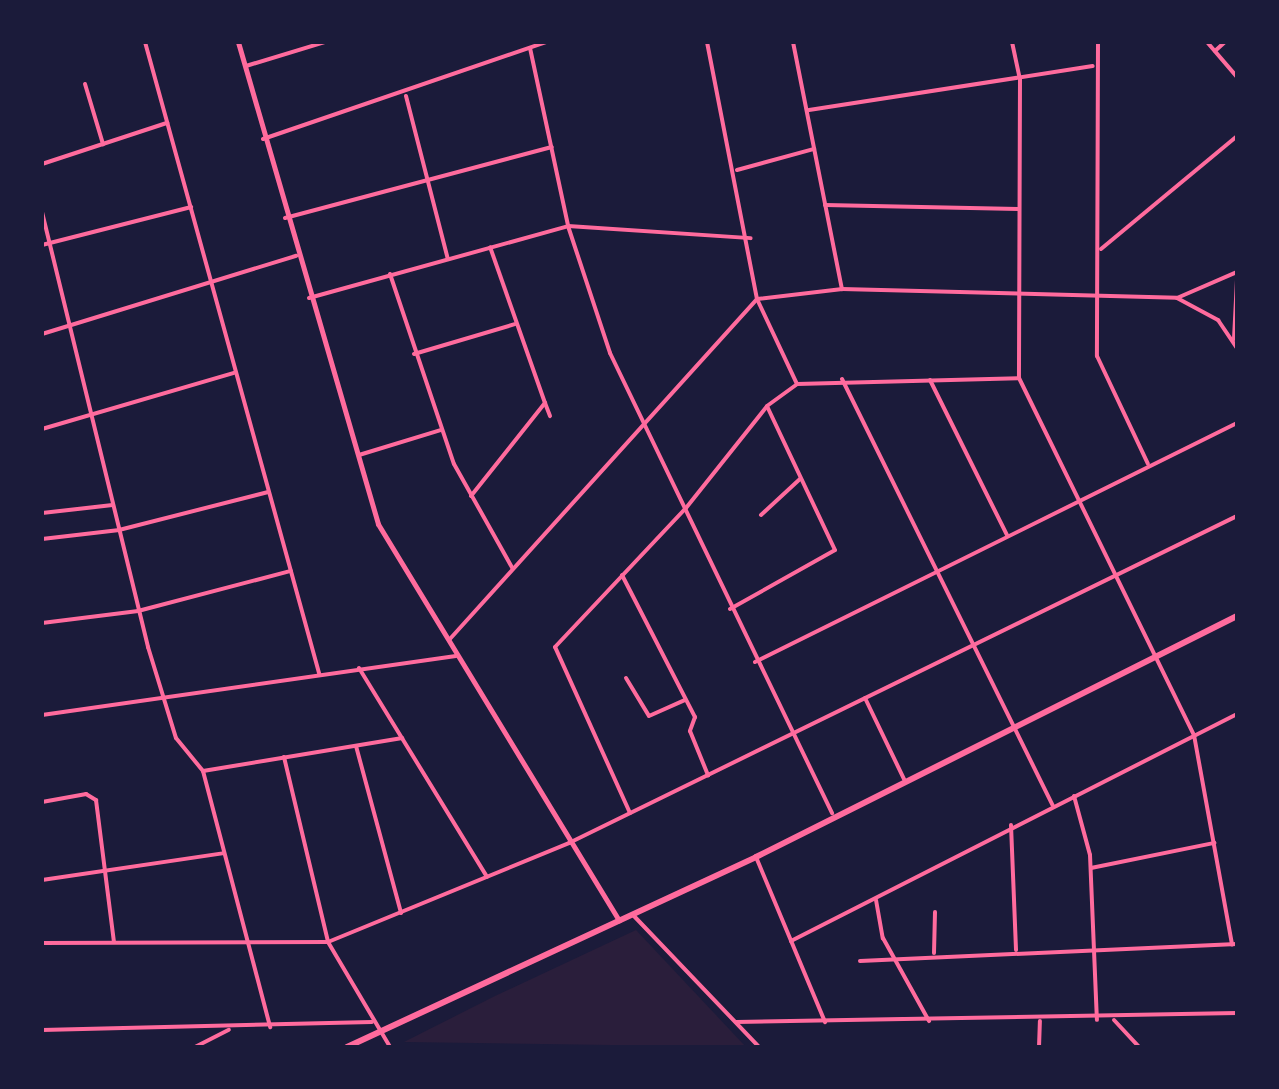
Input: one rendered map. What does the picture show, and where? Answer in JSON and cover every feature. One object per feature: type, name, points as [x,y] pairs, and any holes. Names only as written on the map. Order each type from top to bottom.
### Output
[{"type":"main road","points":[[347,1047],[756,857],[832,813],[1237,616]]},
{"type":"street","points":[[145,42],[319,673]]},
{"type":"street","points":[[238,42],[296,256],[378,524],[569,843],[619,920]]},
{"type":"street","points":[[246,66],[325,42]]},
{"type":"street","points":[[263,139],[406,96],[546,42]]},
{"type":"street","points":[[707,42],[751,238],[757,299],[797,384]]},
{"type":"street","points":[[793,42],[809,110],[842,289]]},
{"type":"street","points":[[860,961],[892,954],[1234,945],[1194,735],[1019,378],[1020,79],[1012,42]]},
{"type":"street","points":[[1098,42],[1093,66],[1101,249],[1099,362],[1148,464]]},
{"type":"street","points":[[1207,42],[1237,77]]},
{"type":"street","points":[[1215,51],[1225,42]]},
{"type":"street","points":[[530,48],[568,226],[610,353],[686,508],[755,662],[832,813]]},
{"type":"street","points":[[809,110],[1093,66]]},
{"type":"street","points":[[85,84],[103,144]]},
{"type":"street","points":[[406,96],[448,259]]},
{"type":"street","points":[[42,164],[167,123]]},
{"type":"street","points":[[1101,249],[1237,136]]},
{"type":"street","points":[[285,218],[429,183],[552,147]]},
{"type":"street","points":[[737,170],[814,149]]},
{"type":"street","points":[[825,205],[1019,209]]},
{"type":"street","points":[[42,245],[191,207]]},
{"type":"street","points":[[42,212],[73,325],[138,611],[162,697],[179,745],[203,771],[244,942],[270,1027]]},
{"type":"street","points":[[309,298],[568,226],[751,238]]},
{"type":"street","points":[[490,247],[550,416]]},
{"type":"street","points":[[42,334],[212,285],[296,256]]},
{"type":"street","points":[[1177,298],[1237,272]]},
{"type":"street","points":[[390,274],[441,430],[471,496],[513,569]]},
{"type":"street","points":[[1234,341],[1237,279]]},
{"type":"street","points":[[448,642],[647,425],[757,299],[842,289],[1100,292],[1177,298],[1210,313],[1237,348]]},
{"type":"street","points":[[414,354],[515,324]]},
{"type":"street","points":[[42,429],[92,410],[234,373]]},
{"type":"street","points":[[630,813],[554,651],[686,508],[767,406],[797,384],[842,379],[1019,378]]},
{"type":"street","points":[[842,379],[1011,727],[1053,805]]},
{"type":"street","points":[[930,379],[1007,535]]},
{"type":"street","points":[[471,496],[545,403]]},
{"type":"street","points":[[730,609],[835,550],[767,406]]},
{"type":"street","points":[[755,662],[1148,464],[1237,423]]},
{"type":"street","points":[[356,456],[441,430]]},
{"type":"street","points":[[761,515],[800,479]]},
{"type":"street","points":[[42,539],[119,530],[268,492]]},
{"type":"street","points":[[42,513],[113,505]]},
{"type":"street","points":[[42,943],[328,942],[569,843],[1237,516]]},
{"type":"street","points":[[42,623],[138,611],[291,571]]},
{"type":"street","points":[[622,575],[685,700],[708,775]]},
{"type":"street","points":[[42,715],[319,673],[456,656]]},
{"type":"street","points":[[359,668],[487,877]]},
{"type":"street","points":[[626,678],[649,716],[685,700]]},
{"type":"street","points":[[865,698],[904,779]]},
{"type":"street","points":[[791,941],[1011,825],[1237,714]]},
{"type":"street","points":[[203,771],[402,738]]},
{"type":"street","points":[[356,745],[401,913]]},
{"type":"street","points":[[284,757],[328,942],[372,1022],[390,1047]]},
{"type":"street","points":[[42,802],[92,795],[114,942]]},
{"type":"street","points":[[1074,796],[1091,868],[1097,1020]]},
{"type":"street","points":[[1011,825],[1016,951]]},
{"type":"street","points":[[1091,868],[1214,843]]},
{"type":"street","points":[[42,880],[224,853]]},
{"type":"street","points":[[756,857],[825,1022]]},
{"type":"street","points":[[877,898],[892,954],[929,1021]]},
{"type":"street","points":[[934,953],[935,912]]},
{"type":"street","points":[[633,915],[759,1047]]},
{"type":"street","points":[[736,1022],[1114,1020],[1237,1013]]},
{"type":"street","points":[[1114,1020],[1139,1047]]},
{"type":"street","points":[[1039,1047],[1040,1021]]},
{"type":"street","points":[[42,1030],[231,1029],[372,1022]]},
{"type":"street","points":[[195,1047],[231,1029]]},
{"type":"shaded area","points":[[636,930],[746,1047],[404,1042],[495,996]]}]
